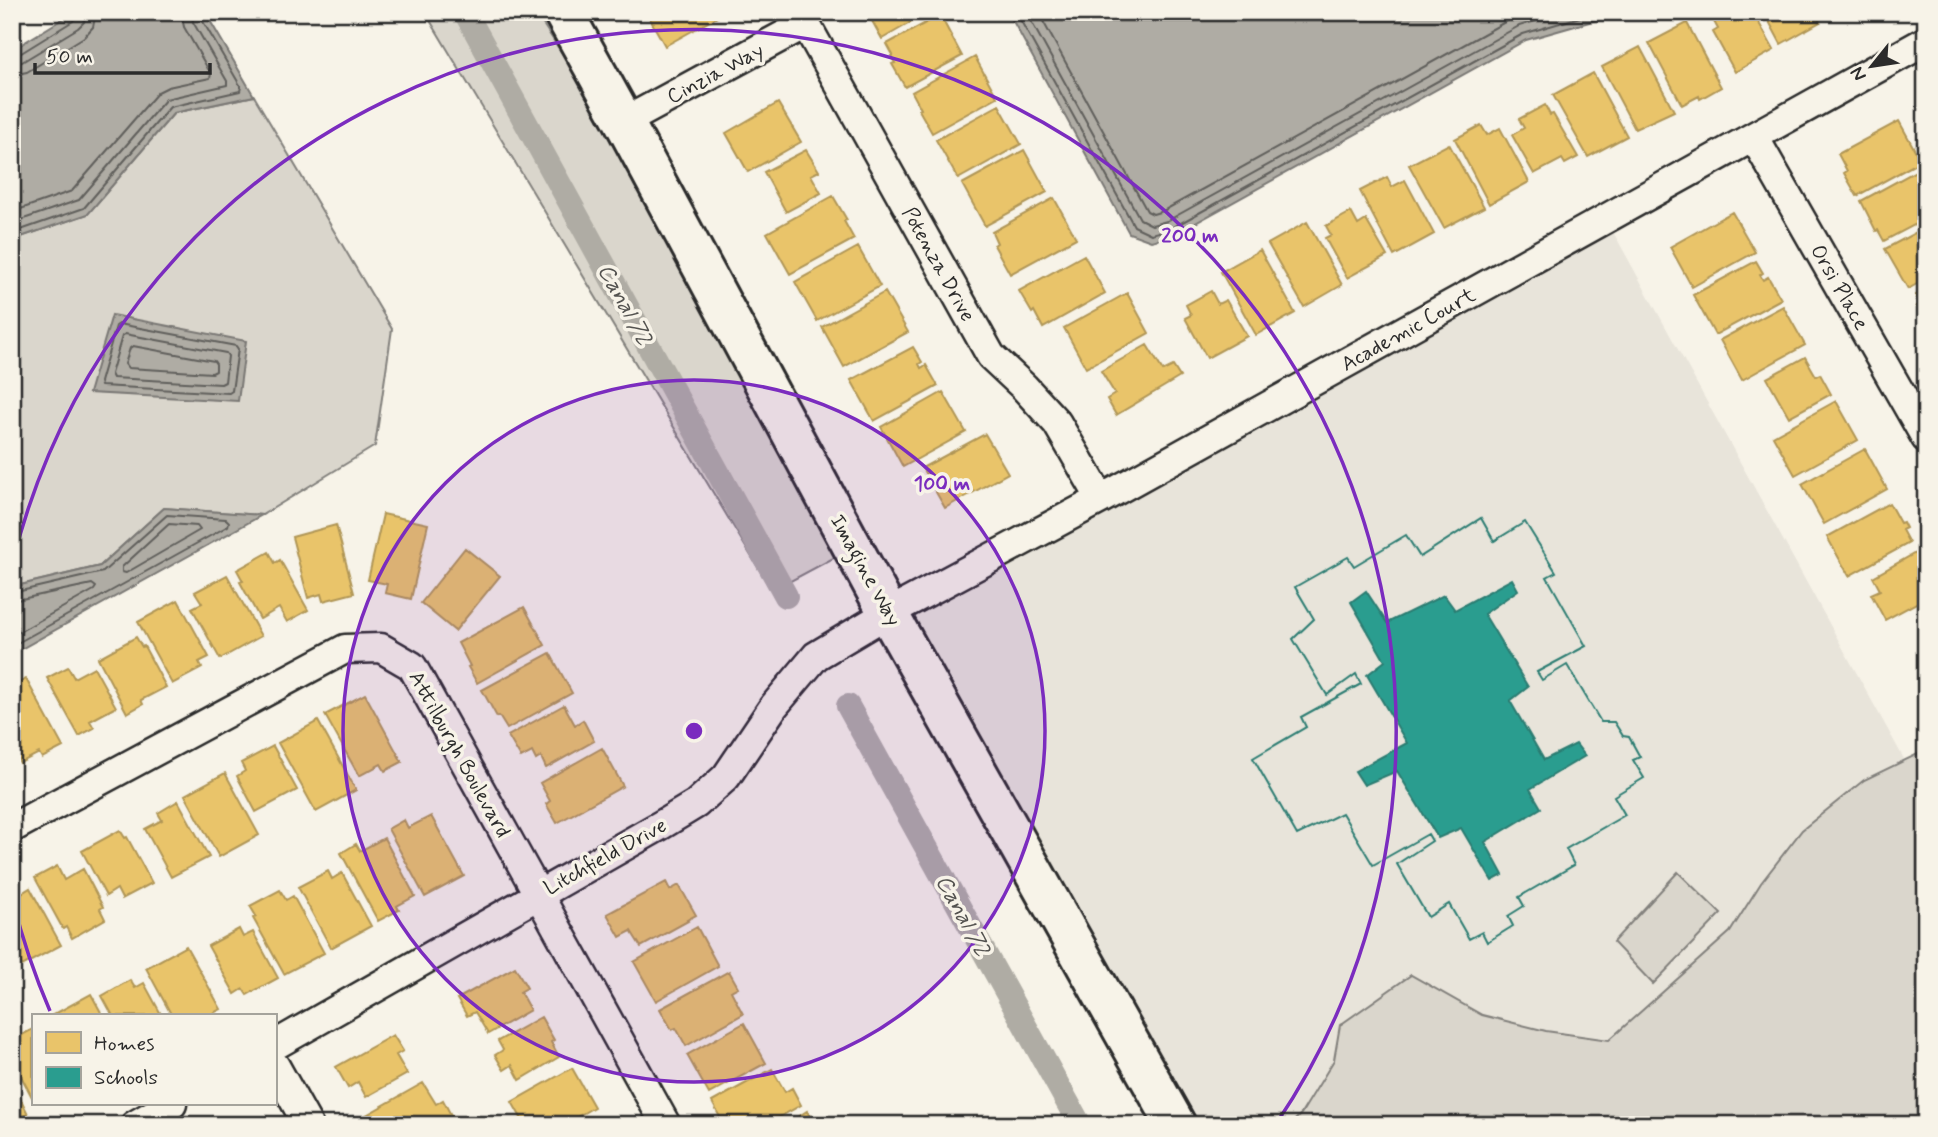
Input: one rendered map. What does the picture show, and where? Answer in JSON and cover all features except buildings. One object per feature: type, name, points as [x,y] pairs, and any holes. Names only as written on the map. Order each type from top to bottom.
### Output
[{"type":"street","name":"Imagine Way","points":[[563,12],[888,613],[1176,1125]]},
{"type":"street","name":"Cinzia Way","points":[[624,122],[802,18]]},
{"type":"street","name":"Potenza Drive","points":[[802,18],[991,356],[1058,423],[1101,499]]},
{"type":"street","name":"Academic Court","points":[[888,613],[1101,499],[1926,41]]},
{"type":"street","name":"Orsi Place","points":[[1754,137],[1926,438]]},
{"type":"street","name":"Litchfield Drive","points":[[276,1044],[696,804],[726,777],[774,706],[816,656],[888,613]]},
{"type":"street","name":"Attilburgh Boulevard","points":[[12,828],[345,649],[381,648],[412,666],[666,1125]]},
{"type":"street","points":[[276,1068],[308,1125]]},
{"type":"street","points":[[135,1125],[168,1106]]},
{"type":"shaded area","points":[[425,12],[535,12],[619,140],[841,554],[772,591]]},
{"type":"shaded area","points":[[254,96],[392,329],[375,446],[262,515],[164,508],[100,566],[12,587],[12,240],[88,214],[174,113]]},
{"type":"shaded area","points":[[1606,219],[1904,759],[1864,780],[1730,932],[1609,1040],[1546,1031],[1482,1015],[1411,975],[1340,1025],[1334,1060],[1301,1114],[1290,1125],[1175,1125],[888,613]]},
{"type":"shaded area","points":[[1926,750],[1926,1125],[1290,1125],[1301,1114],[1334,1060],[1340,1025],[1411,975],[1482,1015],[1546,1031],[1609,1040],[1730,932],[1761,883],[1802,830],[1864,780]]},
{"type":"shaded area","points":[[1678,872],[1721,914],[1653,984],[1613,942]]},
{"type":"water","points":[[74,12],[205,12],[254,96],[174,113],[88,214],[12,240],[12,50]]},
{"type":"water","points":[[1008,12],[1615,12],[1610,16],[1526,40],[1172,236],[1151,241],[1129,233]]},
{"type":"water","points":[[112,315],[246,341],[238,401],[89,393]]},
{"type":"water","points":[[164,508],[262,515],[12,654],[12,587],[100,566]]},
{"type":"waterway","name":"Canal 72","points":[[465,12],[786,596]]},
{"type":"waterway","name":"Canal 72","points":[[848,706],[1080,1125]]}]
